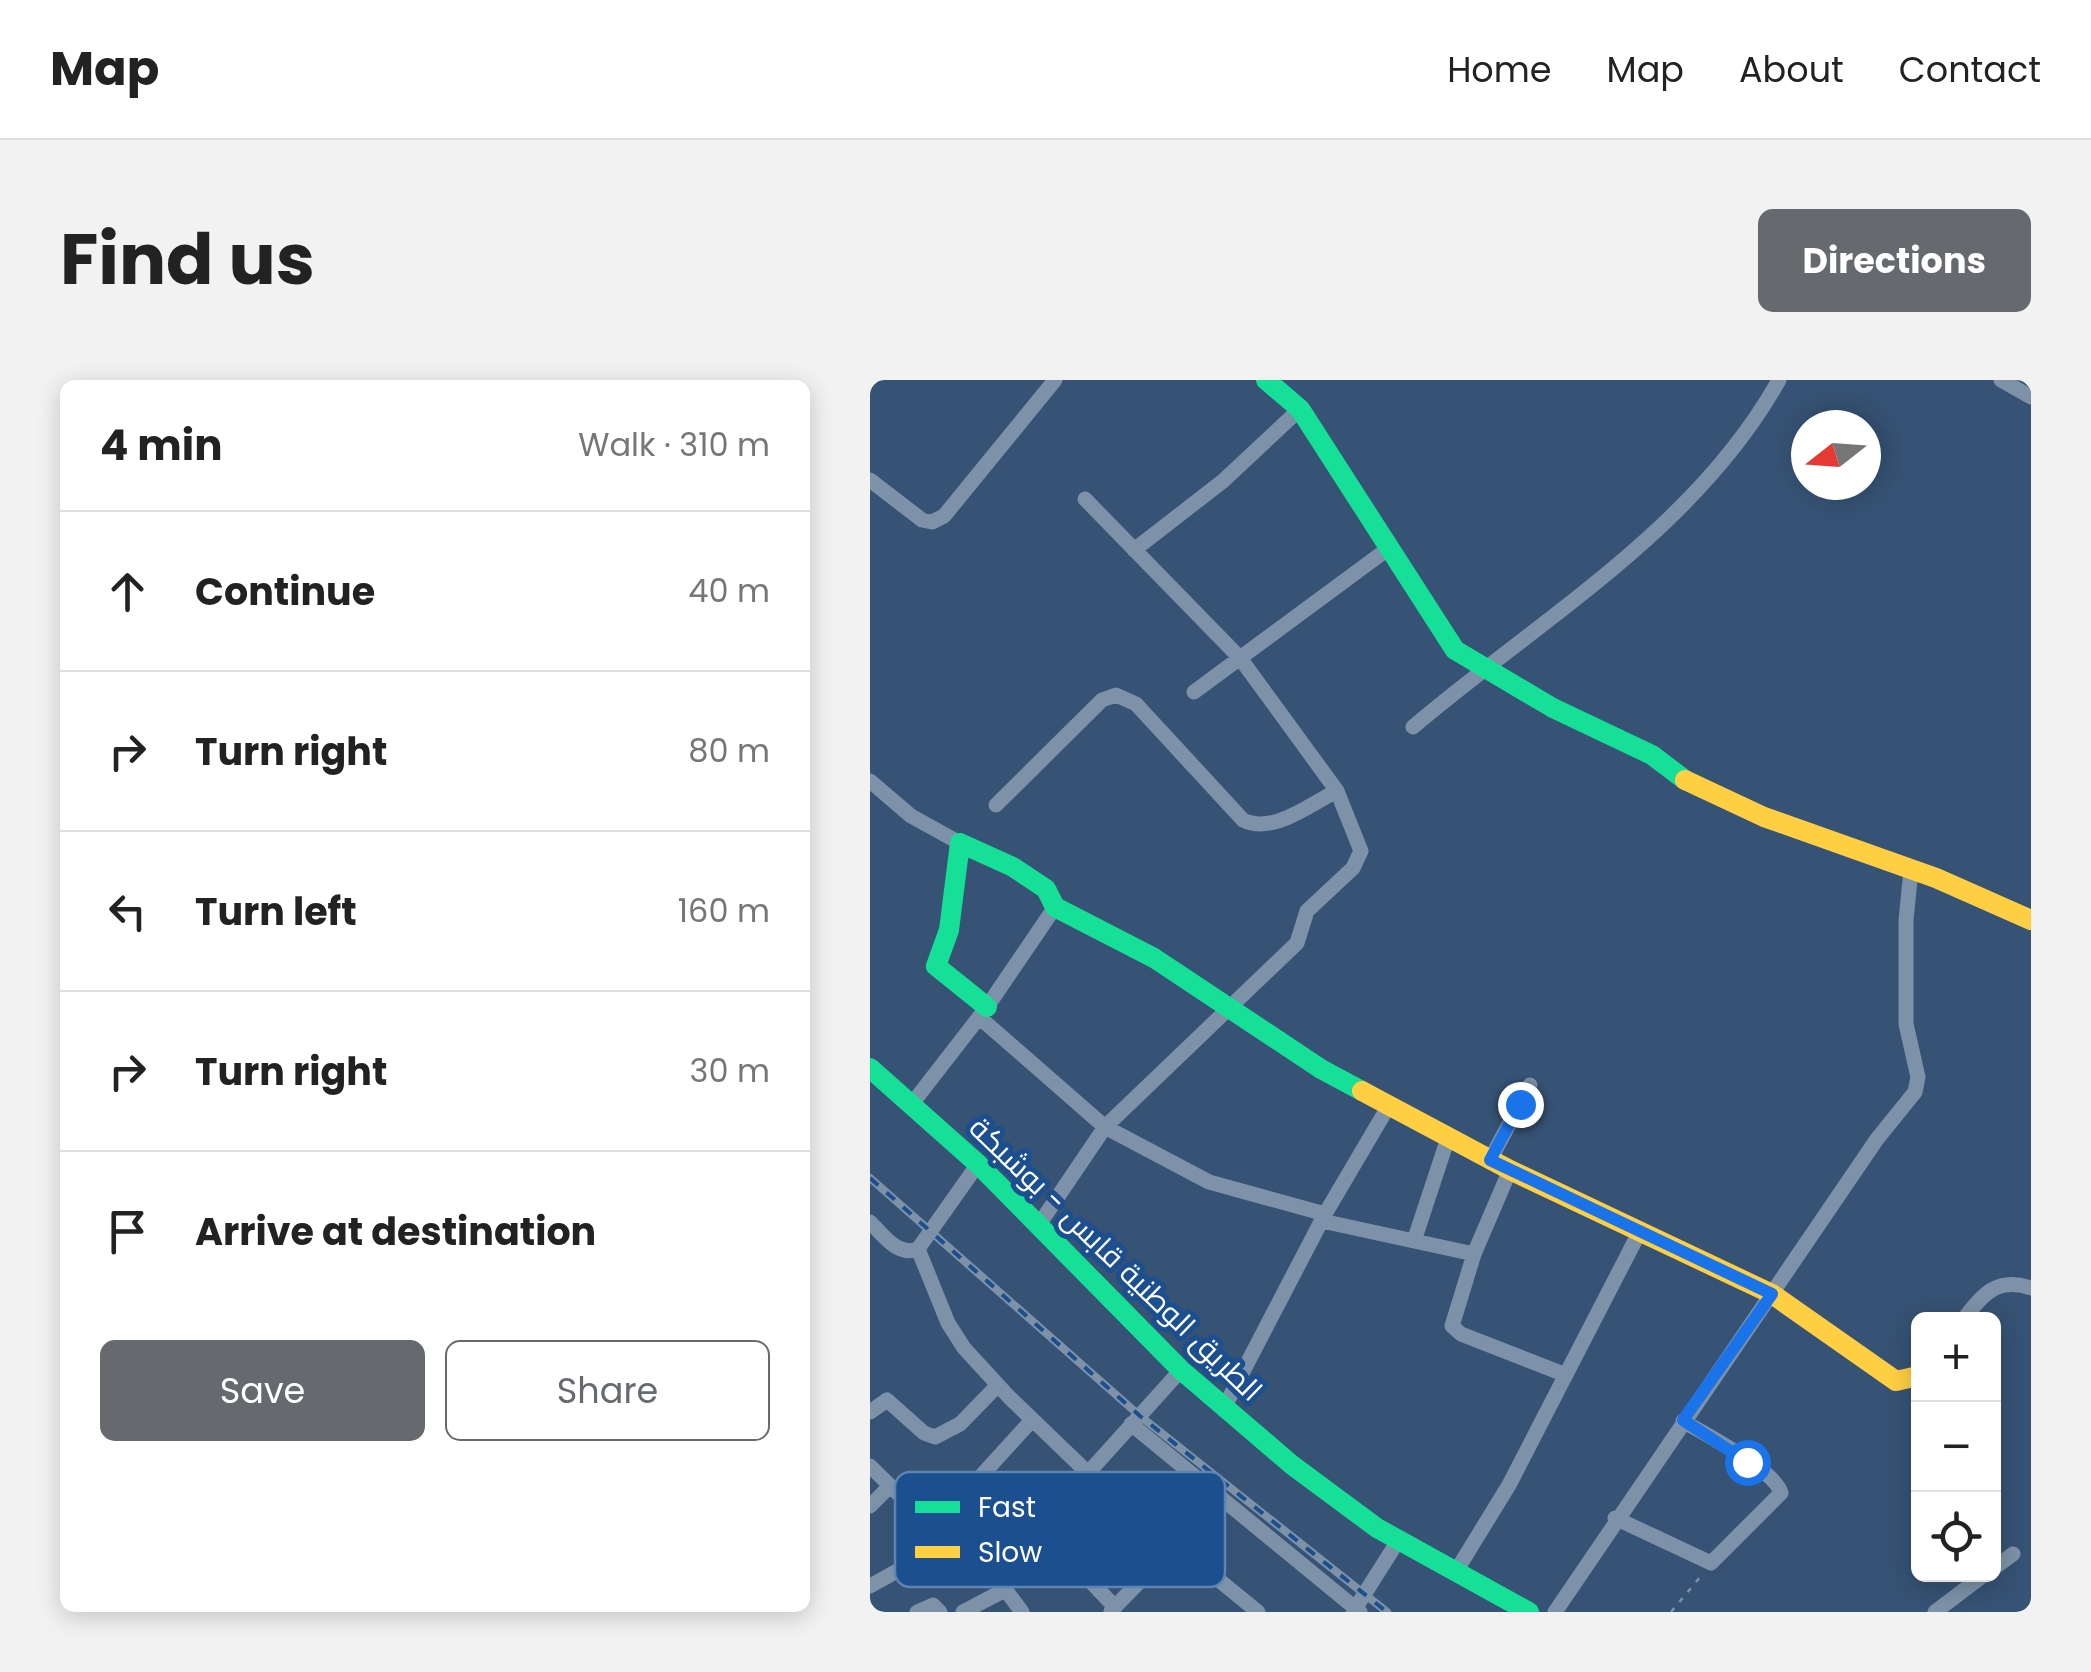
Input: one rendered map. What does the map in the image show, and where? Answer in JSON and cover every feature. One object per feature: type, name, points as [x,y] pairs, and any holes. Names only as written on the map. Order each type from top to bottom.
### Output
[{"type":"street","points":[[870,504],[877,485],[922,520],[932,522],[944,516],[1055,380]]},
{"type":"street","points":[[1266,380],[1300,409],[1455,650],[1552,708],[1652,756],[1693,786],[2031,920]]},
{"type":"street","points":[[1413,728],[1483,668],[1642,546],[1740,443],[1779,380]]},
{"type":"street","points":[[2001,380],[2031,397]]},
{"type":"street","points":[[1134,550],[1223,481],[1300,409]]},
{"type":"street","points":[[1038,1226],[1105,1127],[1298,943],[1307,911],[1359,858],[1358,844],[1337,790],[1240,658],[1085,499]]},
{"type":"street","points":[[1194,692],[1389,548]]},
{"type":"street","points":[[996,804],[1102,700],[1116,695],[1136,704],[1243,820],[1254,825],[1268,826],[1337,790]]},
{"type":"street","points":[[870,781],[911,816],[1032,879],[1046,889],[1055,906],[1154,958],[1228,1009],[1388,1107],[1510,1170],[1772,1294],[1896,1381],[1911,1378]]},
{"type":"street","points":[[960,843],[950,930],[936,966],[1105,1127],[1209,1182],[1324,1218],[1474,1254]]},
{"type":"street","points":[[1555,1612],[1615,1518],[1877,1139],[1915,1092],[1918,1077],[1906,1024],[1906,920],[1911,870]]},
{"type":"street","points":[[911,1104],[983,1012],[1055,906]]},
{"type":"street","name":"الطريق الوطنية قابس - بوشبكة","points":[[870,1068],[978,1164],[1181,1370],[1292,1465],[1398,1541],[1529,1612]]},
{"type":"street","points":[[1490,1160],[1530,1085]]},
{"type":"street","points":[[1224,1406],[1388,1107]]},
{"type":"street","points":[[1414,1241],[1448,1138]]},
{"type":"street","points":[[870,1222],[898,1248],[910,1252],[918,1249],[978,1164]]},
{"type":"street","points":[[1510,1170],[1474,1254],[1452,1321],[1455,1331],[1566,1374]]},
{"type":"street","points":[[1455,1573],[1508,1486],[1640,1231]]},
{"type":"street","points":[[918,1249],[948,1323],[998,1385],[1087,1472]]},
{"type":"street","points":[[1972,1312],[1998,1284],[2012,1282],[2031,1288]]},
{"type":"street","points":[[1089,1472],[1181,1370]]},
{"type":"street","points":[[870,1412],[887,1400],[935,1438],[960,1424],[998,1385]]},
{"type":"street","points":[[985,1472],[1032,1420]]},
{"type":"street","points":[[1615,1518],[1711,1564],[1781,1488],[1764,1472],[1683,1420]]},
{"type":"street","points":[[1131,1424],[1189,1472]]},
{"type":"street","points":[[870,1466],[895,1492]]},
{"type":"street","points":[[870,1506],[889,1487]]},
{"type":"street","points":[[1225,1502],[1356,1611],[1398,1541]]},
{"type":"street","points":[[2001,1563],[2013,1554]]},
{"type":"street","points":[[870,1586],[895,1572]]},
{"type":"street","points":[[1935,1612],[1974,1582]]},
{"type":"street","points":[[1225,1586],[1258,1612]]},
{"type":"street","points":[[1003,1587],[1022,1612]]},
{"type":"street","points":[[1092,1587],[1113,1610],[1135,1587]]},
{"type":"street","points":[[963,1612],[1005,1590]]},
{"type":"street","points":[[917,1612],[933,1605],[940,1612]]},
{"type":"path","points":[[1670,1612],[1711,1564]]},
{"type":"railway","points":[[870,1178],[1140,1416],[1211,1472]]},
{"type":"railway","points":[[1225,1483],[1387,1612]]},
{"type":"traffic: fast","points":[[1266,380],[1300,409],[1455,650],[1553,708],[1652,755],[1685,780]]},
{"type":"traffic: fast","points":[[987,1007],[936,966],[949,930],[960,843],[1013,867],[1046,889],[1055,907],[1154,958],[1321,1069],[1362,1091]]},
{"type":"traffic: fast","points":[[870,1068],[978,1164],[1181,1370],[1292,1465],[1377,1528],[1529,1612]]},
{"type":"traffic: slow","points":[[1685,780],[1764,817],[1936,878],[2031,920]]},
{"type":"traffic: slow","points":[[1362,1091],[1510,1170],[1772,1294],[1896,1381],[1911,1378]]},
{"type":"route","points":[[1520,1104],[1490,1160],[1772,1294],[1683,1420],[1747,1462]]}]
